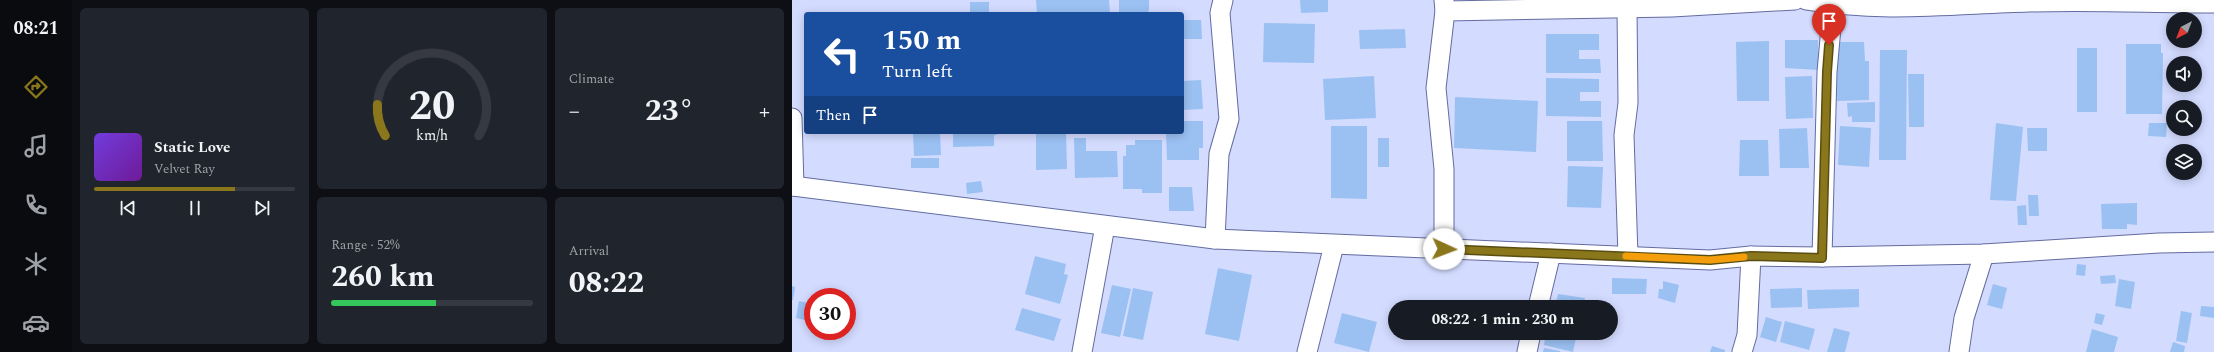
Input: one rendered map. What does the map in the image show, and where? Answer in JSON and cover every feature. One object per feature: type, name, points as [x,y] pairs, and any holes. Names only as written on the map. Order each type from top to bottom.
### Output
[{"type":"street","points":[[1215,239],[1219,154],[1229,119],[1220,13],[1223,0]]},
{"type":"street","points":[[1444,249],[1444,169],[1436,88],[1445,5],[1627,8],[1795,0]]},
{"type":"street","points":[[1806,0],[1833,5],[1904,7],[2030,2],[2214,3]]},
{"type":"street","points":[[1822,258],[1827,72],[1833,5]]},
{"type":"street","points":[[1627,8],[1628,103],[1624,135],[1628,256]]},
{"type":"street","points":[[792,118],[793,186],[1215,239],[1710,260],[1751,256],[1822,258],[1984,254],[2159,243],[2214,242]]},
{"type":"street","points":[[1082,352],[1105,226]]},
{"type":"street","points":[[1307,352],[1334,245]]},
{"type":"street","points":[[1540,300],[1551,253]]},
{"type":"street","points":[[1959,352],[1964,318],[1984,254]]},
{"type":"street","points":[[1742,352],[1747,335],[1751,256]]},
{"type":"street","points":[[1527,352],[1530,340]]},
{"type":"building","points":[[1036,0],[1109,0],[1110,12],[1037,12]]},
{"type":"building","points":[[1119,0],[1149,0],[1148,12],[1119,12]]},
{"type":"building","points":[[1300,0],[1328,0],[1328,12],[1301,13]]},
{"type":"building","points":[[970,2],[989,2],[989,12],[970,12]]},
{"type":"building","points":[[1184,20],[1201,20],[1202,39],[1184,39]]},
{"type":"building","points":[[1264,23],[1315,24],[1314,63],[1263,62]]},
{"type":"building","points":[[1405,29],[1406,48],[1360,49],[1359,30]]},
{"type":"building","points":[[1546,34],[1599,34],[1599,50],[1579,50],[1579,59],[1600,59],[1601,73],[1546,73]]},
{"type":"building","points":[[1785,40],[1818,40],[1818,70],[1785,68]]},
{"type":"building","points":[[1769,41],[1769,101],[1737,101],[1736,42]]},
{"type":"building","points":[[1836,42],[1864,42],[1865,61],[1869,61],[1869,100],[1837,101]]},
{"type":"building","points":[[2126,44],[2161,44],[2161,53],[2163,53],[2162,114],[2126,114]]},
{"type":"building","points":[[2077,48],[2097,48],[2097,112],[2077,112]]},
{"type":"building","points":[[1880,50],[1907,50],[1906,160],[1879,160]]},
{"type":"building","points":[[1908,74],[1924,74],[1924,127],[1909,127]]},
{"type":"building","points":[[1374,76],[1376,118],[1325,120],[1323,79]]},
{"type":"building","points":[[1812,76],[1813,118],[1786,119],[1785,77]]},
{"type":"building","points":[[1546,78],[1599,79],[1599,92],[1580,92],[1580,101],[1601,101],[1601,117],[1546,116]]},
{"type":"building","points":[[1201,80],[1203,109],[1184,110],[1184,81]]},
{"type":"building","points":[[1455,97],[1538,101],[1536,152],[1454,148]]},
{"type":"building","points":[[1875,102],[1875,122],[1852,122],[1852,116],[1848,117],[1847,103]]},
{"type":"building","points":[[1184,121],[1203,121],[1203,148],[1199,148],[1199,160],[1167,160],[1166,134],[1184,134]]},
{"type":"building","points":[[1567,121],[1602,121],[1603,161],[1567,161]]},
{"type":"building","points":[[1996,123],[2023,127],[2016,201],[1990,200]]},
{"type":"building","points":[[2149,123],[2166,123],[2166,137],[2148,136]]},
{"type":"building","points":[[1331,126],[1367,126],[1367,199],[1331,198]]},
{"type":"building","points":[[1840,126],[1871,128],[1869,167],[1838,165]]},
{"type":"building","points":[[1807,128],[1809,168],[1780,168],[1779,129]]},
{"type":"building","points":[[2027,128],[2047,128],[2047,151],[2028,151]]},
{"type":"building","points":[[913,134],[940,134],[941,155],[914,156]]},
{"type":"building","points":[[953,134],[997,135],[994,135],[994,146],[953,147]]},
{"type":"building","points":[[1036,134],[1066,134],[1067,169],[1036,170]]},
{"type":"building","points":[[1074,138],[1086,138],[1086,151],[1117,151],[1118,177],[1075,178]]},
{"type":"building","points":[[1378,138],[1389,138],[1389,167],[1378,167]]},
{"type":"building","points":[[1135,140],[1162,140],[1162,193],[1142,193],[1142,189],[1123,189],[1123,156],[1126,156],[1126,145],[1135,145]]},
{"type":"building","points":[[1740,140],[1768,140],[1769,176],[1739,176]]},
{"type":"building","points":[[911,158],[939,158],[939,168],[911,168]]},
{"type":"building","points":[[1568,166],[1603,167],[1601,208],[1567,207]]},
{"type":"building","points":[[981,181],[983,192],[967,194],[966,183]]},
{"type":"building","points":[[1169,187],[1192,187],[1194,211],[1169,211]]},
{"type":"building","points":[[2028,195],[2038,195],[2039,216],[2029,216]]},
{"type":"building","points":[[2137,203],[2137,225],[2127,224],[2127,229],[2102,229],[2101,204]]},
{"type":"building","points":[[2026,205],[2027,225],[2018,225],[2017,206]]},
{"type":"building","points":[[1035,256],[1066,264],[1064,274],[1068,275],[1060,304],[1025,294]]},
{"type":"building","points":[[2077,264],[2086,265],[2085,276],[2076,275]]},
{"type":"building","points":[[1218,268],[1252,275],[1239,341],[1205,334]]},
{"type":"building","points":[[2115,275],[2116,283],[2101,284],[2100,276]]},
{"type":"building","points":[[1612,278],[1647,279],[1646,294],[1612,294]]},
{"type":"building","points":[[2119,279],[2135,282],[2131,309],[2115,306]]},
{"type":"building","points":[[1663,281],[1679,285],[1675,303],[1658,298],[1659,289],[1663,289]]},
{"type":"building","points":[[1993,284],[2007,288],[2002,309],[1987,305]]},
{"type":"building","points":[[1112,285],[1131,289],[1120,337],[1101,333]]},
{"type":"building","points":[[792,286],[795,287],[793,300],[792,300]]},
{"type":"building","points":[[1133,288],[1153,292],[1143,340],[1123,336]]},
{"type":"building","points":[[1802,288],[1802,307],[1771,308],[1770,289]]},
{"type":"building","points":[[1859,289],[1859,307],[1808,309],[1807,290]]},
{"type":"building","points":[[1558,294],[1585,298],[1585,300],[1557,300]]},
{"type":"building","points":[[799,301],[804,302],[804,320],[796,318]]},
{"type":"building","points":[[2201,306],[2214,307],[2214,318],[2200,316]]},
{"type":"building","points":[[1022,308],[1061,319],[1054,341],[1015,330]]},
{"type":"building","points":[[2181,311],[2192,313],[2187,343],[2176,341]]},
{"type":"building","points":[[1342,313],[1377,322],[1369,352],[1334,343]]},
{"type":"building","points":[[2096,313],[2105,315],[2102,325],[2094,323]]},
{"type":"building","points":[[1766,317],[1782,322],[1776,342],[1760,337]]},
{"type":"building","points":[[1785,321],[1815,329],[1809,350],[1780,342]]},
{"type":"building","points":[[1834,328],[1850,332],[1845,352],[1827,352]]},
{"type":"building","points":[[2092,329],[2118,337],[2114,352],[2086,352]]},
{"type":"building","points":[[1545,340],[1576,340],[1573,352],[1544,345]]},
{"type":"building","points":[[2173,342],[2185,346],[2184,352],[2170,352]]},
{"type":"building","points":[[1712,346],[1725,350],[1725,352],[1710,352]]},
{"type":"building","points":[[1544,348],[1560,351],[1560,352],[1543,352]]},
{"type":"slow traffic","points":[[1626,256],[1710,260],[1744,257]]},
{"type":"route","points":[[1444,249],[1710,260],[1751,256],[1822,258],[1829,45]]}]
